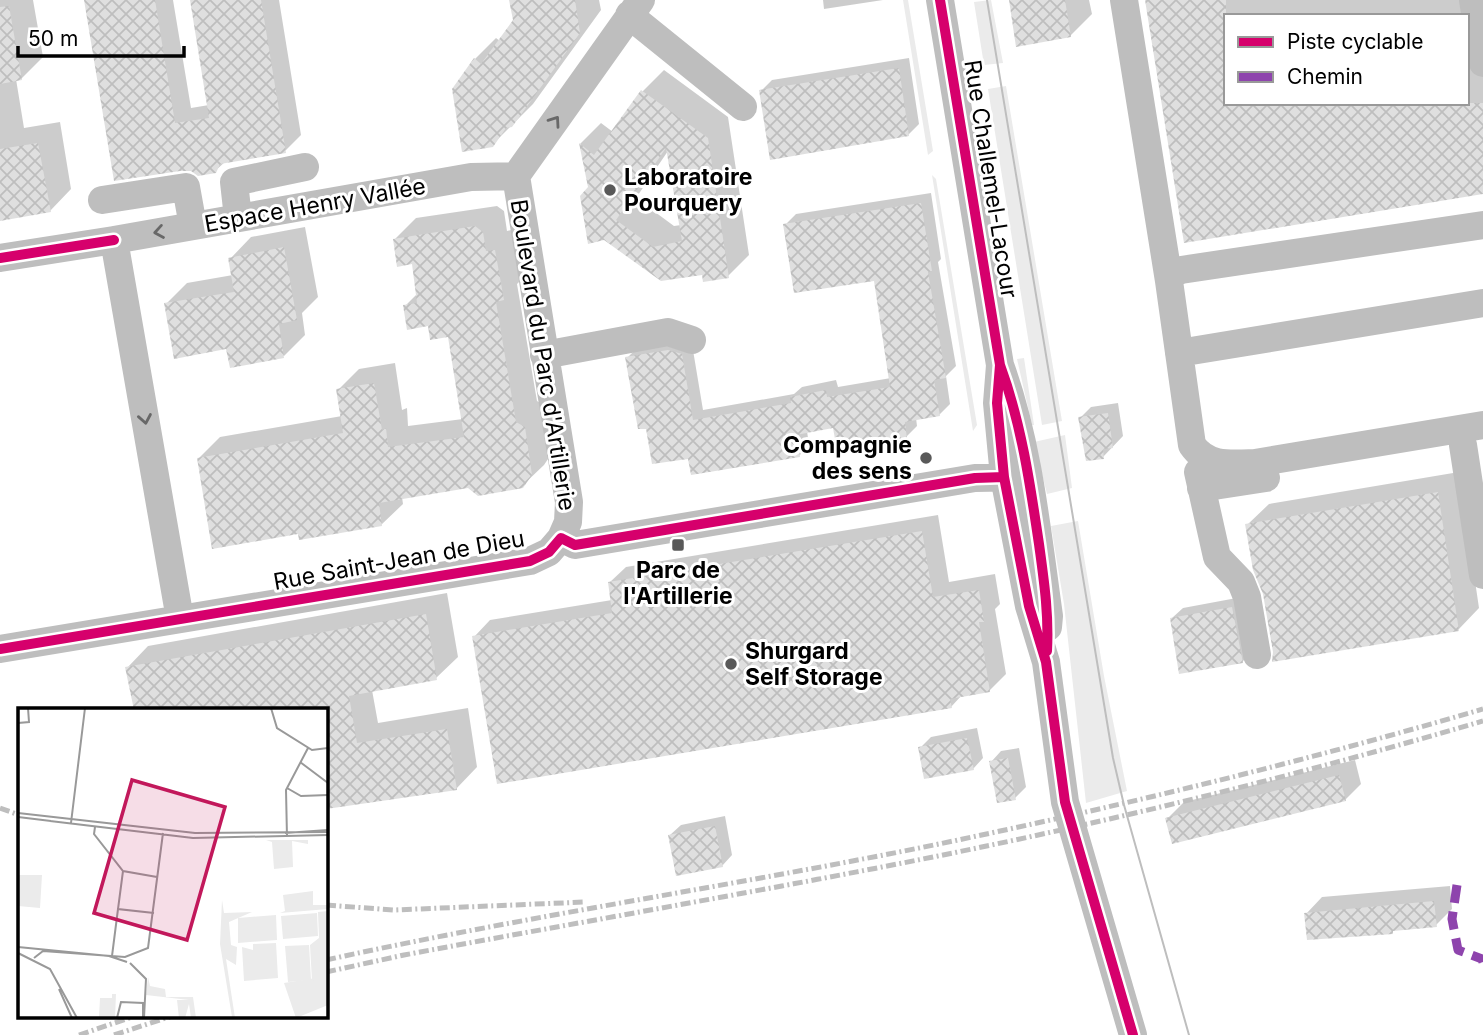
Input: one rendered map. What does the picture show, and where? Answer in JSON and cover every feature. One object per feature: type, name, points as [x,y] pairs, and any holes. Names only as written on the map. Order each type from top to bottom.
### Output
[{"type":"street","name":"Rue Challemel-Lacour","points":[[940,0],[1000,365],[1012,399],[1016,477],[1049,616],[1046,662],[1065,802],[1133,1035]]},
{"type":"street","points":[[1124,0],[1192,445],[1217,557],[1241,582],[1247,597],[1257,655]]},
{"type":"street","points":[[1473,0],[1483,63]]},
{"type":"street","points":[[635,7],[743,107]]},
{"type":"street","name":"Boulevard du Parc d'Artillerie","points":[[561,538],[568,522],[569,502],[516,176],[635,7]]},
{"type":"street","points":[[238,218],[234,181],[304,167]]},
{"type":"street","name":"Espace Henry Vallée","points":[[2,260],[471,177],[516,176]]},
{"type":"street","points":[[102,200],[186,187],[193,226]]},
{"type":"street","points":[[1169,281],[1172,274],[1181,270],[1483,225]]},
{"type":"street","points":[[114,240],[180,620]]},
{"type":"street","points":[[1179,353],[1483,303]]},
{"type":"street","points":[[544,355],[668,332],[692,340]]},
{"type":"street","points":[[1192,445],[1209,461],[1237,464],[1483,425]]},
{"type":"street","points":[[1201,488],[1473,444],[1483,575]]},
{"type":"street","points":[[561,538],[575,545],[975,478],[1016,477]]},
{"type":"street","name":"Rue Saint-Jean de Dieu","points":[[0,649],[530,561],[549,552],[561,538]]},
{"type":"shaded area","points":[[903,0],[908,0],[933,151],[928,155]]},
{"type":"shaded area","points":[[991,0],[1003,63],[984,65],[974,2]]},
{"type":"shaded area","points":[[1006,86],[1062,421],[1042,425],[988,89]]},
{"type":"shaded area","points":[[932,175],[936,179],[977,425],[973,431]]},
{"type":"shaded area","points":[[1024,358],[1034,425],[1017,359]]},
{"type":"shaded area","points":[[1065,435],[1072,488],[1047,494],[1034,442]]},
{"type":"shaded area","points":[[1078,521],[1127,791],[1086,803],[1064,604],[1051,526]]},
{"type":"building","points":[[84,0],[155,0],[175,123],[209,118],[190,0],[261,0],[286,153],[220,164],[216,173],[198,176],[191,171],[180,171],[114,181]]},
{"type":"building","points":[[509,0],[575,0],[580,33],[512,127],[506,128],[493,147],[462,152],[452,89],[474,58],[481,64],[513,20]]},
{"type":"building","points":[[1009,0],[1065,0],[1071,37],[1016,47]]},
{"type":"building","points":[[1145,0],[1226,0],[1224,105],[1483,103],[1483,194],[1184,243]]},
{"type":"building","points":[[9,6],[22,80],[0,84],[0,7]]},
{"type":"building","points":[[899,68],[909,136],[770,160],[759,90]]},
{"type":"building","name":"Laboratoire Pourquery","points":[[641,90],[708,138],[729,278],[703,282],[702,275],[661,281],[604,240],[588,244],[580,196],[588,187],[579,143],[594,155]],"holes":[[[666,148],[682,241],[653,247],[616,220]]]},
{"type":"building","points":[[38,143],[51,212],[0,221],[0,149]]},
{"type":"building","points":[[921,203],[932,271],[928,272],[946,378],[934,380],[940,416],[905,422],[907,439],[837,450],[833,428],[796,435],[800,457],[691,475],[688,459],[652,464],[646,429],[638,429],[625,357],[668,350],[682,354],[693,420],[791,403],[790,397],[826,390],[827,397],[890,387],[874,281],[794,293],[783,224]]},
{"type":"building","points":[[475,226],[483,232],[486,251],[495,250],[504,300],[496,302],[516,422],[525,427],[532,475],[523,488],[478,496],[468,488],[379,503],[382,526],[299,540],[298,534],[212,549],[197,458],[343,433],[336,389],[374,383],[382,430],[386,428],[388,447],[464,437],[448,337],[430,340],[428,326],[407,330],[403,305],[417,303],[412,264],[397,267],[393,239]]},
{"type":"building","points":[[284,247],[297,320],[279,324],[284,358],[230,368],[226,349],[174,359],[164,303],[234,292],[228,258]]},
{"type":"building","points":[[1108,413],[1113,448],[1103,449],[1104,459],[1086,461],[1078,417]]},
{"type":"building","points":[[1438,492],[1459,631],[1272,662],[1273,652],[1263,594],[1253,570],[1245,524]]},
{"type":"building","name":"Shurgard Self Storage","points":[[922,531],[933,597],[979,590],[984,622],[979,622],[990,692],[950,699],[952,708],[497,784],[472,636],[612,613],[608,582]]},
{"type":"building","points":[[1232,607],[1243,663],[1179,674],[1170,618]]},
{"type":"building","points":[[426,614],[437,680],[349,696],[357,743],[447,729],[457,790],[327,809],[327,708],[134,708],[125,667]]},
{"type":"building","points":[[967,738],[974,770],[924,779],[918,747]]},
{"type":"building","points":[[1008,758],[1016,800],[997,803],[989,761]]},
{"type":"building","points":[[1339,775],[1346,801],[1172,844],[1165,818]]},
{"type":"building","points":[[715,826],[723,867],[676,876],[668,835]]},
{"type":"building","points":[[1434,901],[1437,927],[1393,931],[1393,934],[1307,940],[1304,913]]},
{"type":"tram line","points":[[987,0],[1113,758],[1189,1035]]},
{"type":"railway","points":[[327,960],[477,929],[934,845],[1141,799],[1483,709]]},
{"type":"railway","points":[[327,972],[404,955],[933,857],[1072,828],[1210,795],[1483,721]]},
{"type":"railway","points":[[0,808],[18,815]]},
{"type":"railway","points":[[327,905],[394,910],[585,902]]},
{"type":"railway","points":[[79,1035],[129,1018]]},
{"type":"railway","points":[[114,1035],[166,1018]]},
{"type":"marked path","points":[[1457,885],[1452,919],[1458,950],[1482,959],[1483,962]]},
{"type":"cycle path","points":[[940,0],[1000,365],[1019,431],[1032,498],[1046,598],[1047,651]]},
{"type":"cycle path","points":[[0,258],[114,240]]},
{"type":"cycle path","points":[[1000,365],[997,403],[1004,477],[1029,606],[1046,662],[1065,802],[1133,1035]]},
{"type":"cycle path","points":[[0,649],[530,561],[549,552],[561,538],[575,545],[975,478],[1004,477]]},
{"type":"place","name":"Laboratoire Pourquery","points":[[610,190]]},
{"type":"place","name":"Compagnie des sens","points":[[926,458]]},
{"type":"place","name":"Parc de l'Artillerie","points":[[678,545]]},
{"type":"place","name":"Shurgard Self Storage","points":[[731,664]]}]
